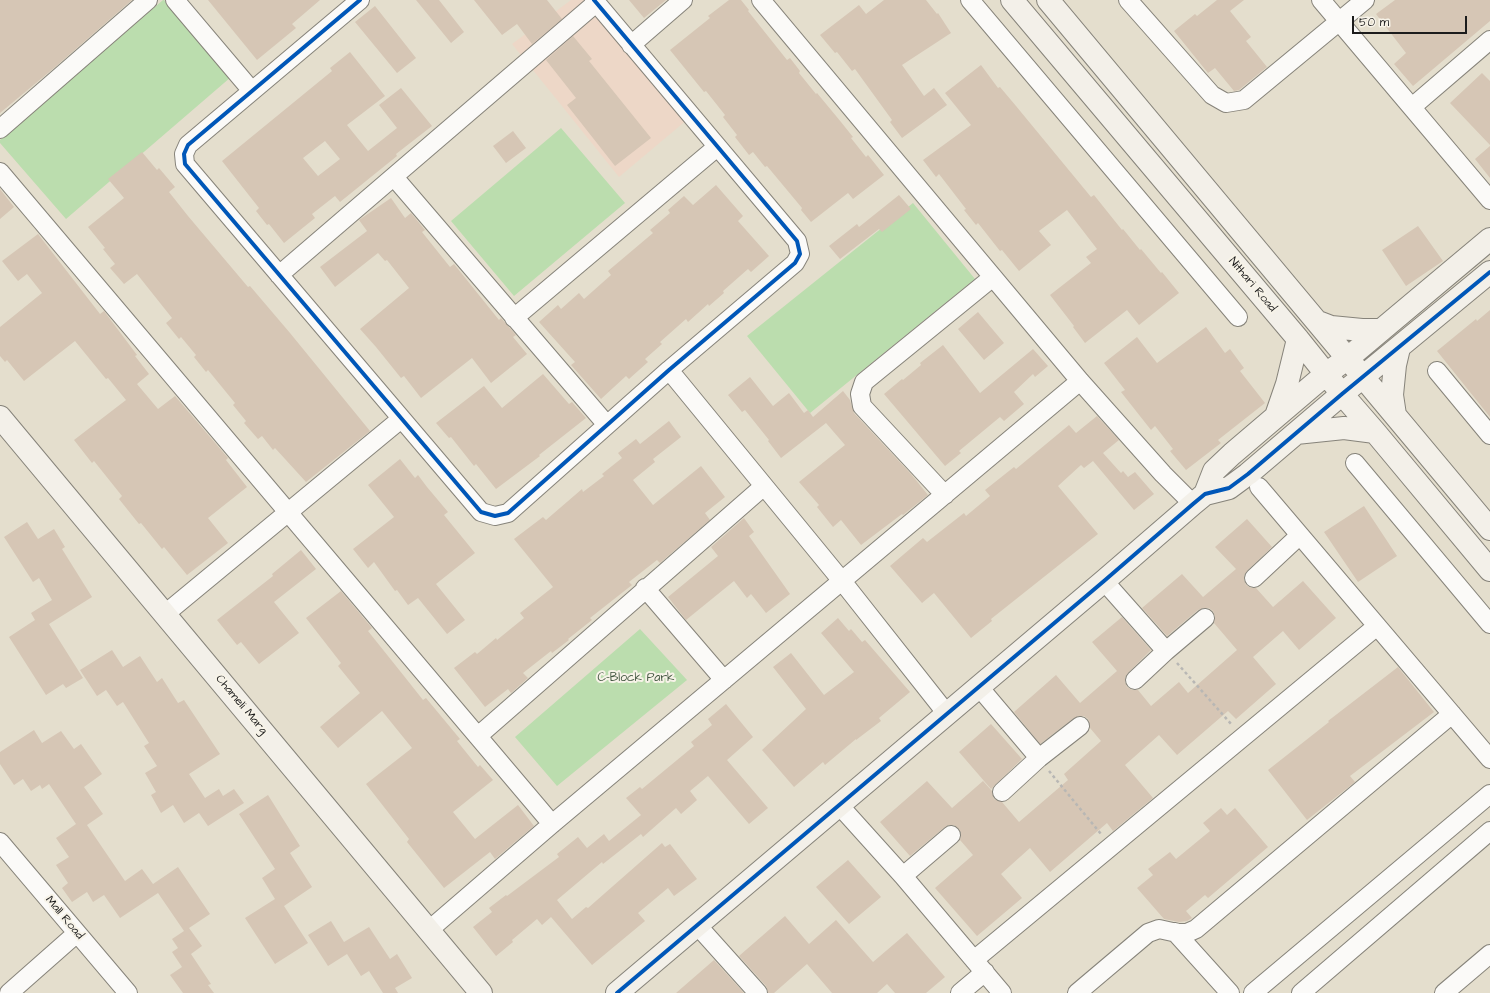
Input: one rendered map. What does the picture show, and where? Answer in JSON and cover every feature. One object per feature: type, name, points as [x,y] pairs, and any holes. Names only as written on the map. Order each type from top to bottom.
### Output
[{"type":"street","points":[[0,129],[148,0]]},
{"type":"street","points":[[175,0],[252,92]]},
{"type":"street","points":[[279,275],[394,177],[595,1],[797,241],[800,254],[795,263],[669,370],[508,513],[495,516],[481,512],[401,419],[279,275],[185,164],[184,154],[188,145],[359,0]]},
{"type":"street","points":[[631,45],[683,0]]},
{"type":"street","points":[[760,0],[1080,381],[1163,474],[1199,499]]},
{"type":"street","points":[[970,0],[1238,317]]},
{"type":"street","name":"Nithari Road","points":[[1012,0],[1298,339],[1342,394],[1490,570]]},
{"type":"street","points":[[1048,0],[1490,529]]},
{"type":"street","points":[[1128,0],[1212,95],[1226,103],[1244,100],[1365,0]]},
{"type":"street","points":[[1322,0],[1490,200]]},
{"type":"street","points":[[1412,107],[1490,40]]},
{"type":"street","points":[[514,318],[717,147]]},
{"type":"street","points":[[0,172],[552,824]]},
{"type":"street","points":[[394,177],[607,426]]},
{"type":"street","points":[[1199,499],[1214,471],[1276,416],[1490,239]]},
{"type":"street","points":[[617,993],[1199,499],[1229,488],[1490,272]]},
{"type":"street","points":[[945,495],[862,406],[860,394],[864,382],[993,277]]},
{"type":"street","points":[[1318,322],[1338,328],[1380,330]]},
{"type":"street","points":[[1276,416],[1287,384],[1298,339]]},
{"type":"street","points":[[1395,415],[1392,395],[1395,365],[1399,348]]},
{"type":"street","points":[[669,370],[842,581],[947,714]]},
{"type":"street","points":[[1437,371],[1490,435]]},
{"type":"street","points":[[429,930],[552,824],[1080,381]]},
{"type":"street","name":"Chameli Marg","points":[[0,417],[482,993]]},
{"type":"street","points":[[165,614],[401,419]]},
{"type":"street","points":[[1296,433],[1344,428],[1375,432]]},
{"type":"street","points":[[1355,463],[1490,624]]},
{"type":"street","points":[[478,736],[645,588],[764,486]]},
{"type":"street","points":[[1259,487],[1299,536],[1490,759]]},
{"type":"street","points":[[1254,578],[1299,536]]},
{"type":"street","points":[[1104,581],[1166,651]]},
{"type":"street","points":[[645,588],[724,680]]},
{"type":"street","points":[[1135,680],[1205,618]]},
{"type":"street","points":[[960,993],[980,966],[1111,846],[1377,626]]},
{"type":"street","points":[[979,687],[1039,758]]},
{"type":"street","points":[[1077,993],[1148,933],[1159,929],[1187,933],[1196,929],[1452,714]]},
{"type":"street","points":[[1002,792],[1039,758],[1080,726]]},
{"type":"street","points":[[1253,993],[1490,794]]},
{"type":"street","points":[[839,805],[903,876],[1002,993]]},
{"type":"street","points":[[1301,993],[1490,831]]},
{"type":"street","points":[[903,876],[951,835]]},
{"type":"street","name":"Mall Road","points":[[0,842],[128,993]]},
{"type":"street","points":[[697,925],[758,993]]},
{"type":"street","points":[[1176,932],[1230,993]]},
{"type":"street","points":[[9,993],[77,934]]},
{"type":"street","points":[[1444,993],[1490,954]]},
{"type":"path","points":[[1166,651],[1243,737]]},
{"type":"path","points":[[1039,758],[1111,846]]},
{"type":"shaded area","points":[[571,0],[587,0],[688,119],[619,177],[512,44]]},
{"type":"green space","points":[[163,0],[231,77],[66,219],[0,143],[0,140]]},
{"type":"green space","points":[[561,128],[625,203],[514,296],[451,221]]},
{"type":"green space","points":[[913,203],[975,279],[810,413],[747,336]]},
{"type":"green space","name":"C-Block Park","points":[[640,629],[687,680],[557,786],[515,737]]},
{"type":"building","points":[[0,0],[132,0],[0,113]]},
{"type":"building","points":[[208,0],[320,0],[292,24],[296,28],[257,60]]},
{"type":"building","points":[[416,0],[439,0],[464,32],[451,43]]},
{"type":"building","points":[[474,0],[547,0],[562,19],[532,44],[517,24],[502,35]]},
{"type":"building","points":[[629,0],[666,0],[644,18]]},
{"type":"building","points":[[729,0],[741,0],[787,60],[790,58],[800,71],[799,73],[853,137],[851,138],[866,157],[868,155],[884,175],[853,199],[848,193],[811,222],[801,210],[802,208],[767,166],[765,167],[753,152],[749,155],[735,137],[737,135],[723,117],[725,115],[670,50],[710,18],[708,16]]},
{"type":"building","points":[[884,0],[926,0],[937,14],[938,13],[951,33],[902,65],[924,96],[934,88],[947,105],[902,138],[890,122],[892,120],[855,69],[852,71],[837,52],[835,53],[820,35],[859,5],[866,14]]},
{"type":"building","points":[[1217,0],[1244,0],[1230,11],[1251,37],[1246,41],[1267,67],[1239,90],[1234,91],[1215,68],[1208,73],[1174,31],[1195,14],[1197,16]]},
{"type":"building","points":[[1395,0],[1490,0],[1490,21],[1413,86],[1394,64],[1406,53],[1376,14]]},
{"type":"building","points":[[375,6],[416,58],[397,73],[355,22]]},
{"type":"building","points":[[573,36],[592,59],[589,61],[651,138],[615,166],[567,105],[576,98],[546,60]]},
{"type":"building","points":[[350,52],[385,96],[347,125],[368,151],[397,128],[379,105],[401,88],[432,126],[396,154],[397,156],[340,202],[335,196],[312,214],[315,218],[284,243],[269,224],[267,225],[256,211],[259,208],[222,161],[332,71],[330,68]],"holes":[[[325,141],[340,159],[318,176],[303,158]]]},
{"type":"building","points":[[981,65],[998,88],[1000,87],[1091,197],[1094,195],[1122,230],[1123,229],[1161,273],[1162,272],[1179,293],[1139,325],[1127,310],[1085,343],[1050,295],[1091,263],[1086,257],[1097,249],[1067,210],[1039,231],[1051,245],[1019,271],[1002,250],[1000,251],[978,223],[976,225],[964,210],[966,209],[939,174],[936,177],[923,160],[971,125],[945,93]]},
{"type":"building","points":[[1482,73],[1490,81],[1490,145],[1450,103]]},
{"type":"building","points":[[513,131],[526,148],[506,163],[493,146]]},
{"type":"building","points":[[1490,146],[1490,178],[1475,159]]},
{"type":"building","points":[[142,152],[157,170],[159,168],[175,187],[169,192],[188,216],[248,287],[250,286],[290,333],[370,431],[306,482],[275,448],[273,450],[262,436],[258,439],[244,423],[246,421],[233,405],[235,403],[208,370],[206,372],[194,357],[196,355],[181,337],[179,339],[166,323],[172,318],[137,274],[124,284],[110,268],[115,264],[103,249],[105,248],[88,227],[124,198],[108,179]]},
{"type":"building","points":[[716,185],[743,216],[738,221],[769,256],[751,272],[748,269],[723,291],[724,293],[709,306],[708,304],[688,322],[686,319],[660,342],[662,344],[645,359],[648,362],[629,379],[626,376],[601,399],[571,365],[575,362],[539,322],[558,305],[561,309],[579,293],[584,299],[611,275],[608,271],[653,233],[650,230],[670,213],[668,210],[684,196],[693,205]]},
{"type":"building","points":[[0,189],[14,207],[0,219]]},
{"type":"building","points":[[899,195],[911,209],[882,232],[879,229],[840,259],[829,246],[857,224],[859,227]]},
{"type":"building","points":[[391,198],[405,218],[411,213],[425,230],[422,232],[450,267],[454,264],[499,320],[501,318],[516,335],[513,337],[527,354],[491,383],[472,358],[421,398],[404,376],[401,378],[360,329],[409,288],[387,260],[385,261],[378,253],[335,287],[320,267],[367,231],[359,220]]},
{"type":"building","points":[[1418,226],[1443,261],[1406,286],[1382,250]]},
{"type":"building","points":[[38,234],[100,314],[104,311],[137,355],[135,356],[149,374],[137,384],[158,409],[175,396],[228,458],[226,460],[247,487],[208,518],[228,543],[187,575],[164,547],[162,549],[141,523],[139,524],[119,499],[122,496],[94,461],[92,463],[74,440],[126,400],[108,378],[106,379],[75,341],[24,381],[7,360],[5,362],[0,356],[0,327],[42,293],[27,274],[18,281],[2,261]]},
{"type":"building","points":[[1490,310],[1490,417],[1437,351],[1476,319],[1477,321]]},
{"type":"building","points":[[978,312],[1004,343],[984,360],[958,329]]},
{"type":"building","points":[[1206,327],[1225,353],[1230,349],[1244,368],[1240,371],[1265,403],[1218,440],[1221,443],[1186,470],[1170,451],[1173,449],[1155,426],[1151,430],[1121,392],[1125,390],[1104,363],[1137,337],[1157,363]]},
{"type":"building","points":[[943,345],[980,393],[1033,349],[1048,366],[1035,377],[1033,374],[1014,392],[1024,404],[1004,421],[1000,417],[959,451],[961,453],[945,466],[884,394],[902,379],[903,380],[921,365],[920,363]]},
{"type":"building","points":[[543,374],[569,404],[572,402],[586,418],[539,455],[540,456],[496,489],[476,464],[474,466],[451,437],[449,438],[436,423],[484,386],[502,408]]},
{"type":"building","points":[[750,377],[773,406],[789,393],[804,413],[808,410],[813,417],[843,391],[850,400],[854,413],[911,474],[928,495],[861,545],[841,520],[833,527],[817,507],[819,505],[799,482],[845,445],[826,423],[781,458],[745,410],[742,412],[728,395]]},
{"type":"building","points":[[1097,416],[1119,440],[1103,453],[1121,473],[1123,471],[1128,477],[1135,472],[1154,494],[1134,510],[1093,461],[1084,468],[1081,465],[1058,486],[1098,534],[991,619],[992,621],[971,638],[934,593],[922,603],[890,566],[923,538],[927,542],[964,513],[966,516],[990,496],[985,490],[1014,467],[1016,469],[1069,425],[1076,433]]},
{"type":"building","points":[[669,421],[681,437],[653,459],[655,462],[633,480],[653,505],[701,466],[725,497],[705,513],[710,520],[660,563],[657,560],[629,582],[632,585],[590,618],[592,620],[568,639],[569,640],[552,653],[551,651],[523,673],[528,678],[511,693],[508,689],[485,707],[454,668],[475,652],[477,654],[496,638],[497,640],[524,618],[520,613],[553,587],[514,539],[543,517],[546,520],[582,489],[583,492],[604,476],[602,474],[622,458],[618,453],[636,439],[640,444]]},
{"type":"building","points":[[400,459],[415,478],[418,475],[448,512],[444,515],[475,553],[436,584],[465,620],[447,634],[418,598],[408,605],[397,590],[395,591],[374,562],[368,568],[353,549],[394,517],[368,485]]},
{"type":"building","points":[[1364,506],[1397,556],[1358,582],[1324,532]]},
{"type":"building","points":[[744,518],[754,532],[749,536],[790,594],[766,613],[751,594],[747,598],[734,581],[686,620],[668,597],[718,556],[711,547]]},
{"type":"building","points":[[1247,519],[1272,547],[1244,575],[1246,585],[1251,588],[1256,588],[1273,607],[1303,581],[1336,618],[1299,650],[1283,631],[1253,657],[1276,684],[1236,719],[1228,711],[1177,755],[1159,735],[1125,765],[1153,798],[1113,831],[1107,823],[1050,872],[1030,848],[1001,874],[1022,898],[977,936],[935,888],[973,855],[960,840],[961,833],[959,829],[954,825],[945,827],[910,856],[880,822],[927,781],[952,808],[983,781],[992,791],[994,799],[1002,802],[1019,822],[1068,780],[1064,774],[1101,741],[1090,728],[1088,719],[1084,716],[1079,716],[1074,718],[1040,744],[1014,712],[1056,675],[1080,703],[1117,671],[1092,642],[1122,617],[1151,650],[1125,677],[1127,687],[1132,690],[1138,690],[1151,706],[1179,682],[1188,693],[1237,650],[1214,623],[1215,616],[1213,611],[1209,608],[1198,610],[1167,636],[1142,608],[1182,574],[1203,597],[1236,569],[1215,547]]},
{"type":"building","points":[[27,522],[38,539],[54,529],[65,547],[62,549],[92,597],[49,624],[83,678],[66,688],[63,684],[46,695],[9,637],[35,620],[31,613],[52,600],[39,578],[33,582],[4,537]]},
{"type":"building","points":[[301,550],[316,569],[274,602],[299,633],[259,664],[241,642],[237,645],[217,620],[273,576],[272,574]]},
{"type":"building","points":[[341,591],[372,628],[368,631],[423,700],[426,698],[460,739],[457,741],[478,767],[480,765],[493,780],[453,812],[475,839],[518,805],[534,826],[495,859],[490,852],[444,888],[407,842],[409,839],[366,784],[412,748],[382,711],[338,748],[320,727],[360,693],[338,666],[341,663],[306,618]]},
{"type":"building","points":[[838,618],[849,631],[851,629],[862,642],[865,640],[910,692],[879,718],[881,721],[856,739],[825,765],[823,762],[794,787],[762,750],[806,709],[773,667],[791,653],[824,695],[854,672],[821,633]]},
{"type":"building","points":[[112,650],[123,667],[140,656],[157,682],[162,678],[178,703],[184,700],[220,754],[189,774],[205,798],[219,789],[223,796],[234,789],[244,803],[208,826],[199,813],[184,823],[173,805],[161,813],[151,795],[156,792],[145,773],[157,766],[144,746],[149,743],[123,702],[117,706],[106,690],[97,696],[80,670]]},
{"type":"building","points":[[1398,667],[1434,712],[1350,776],[1355,782],[1307,820],[1268,770]]},
{"type":"building","points":[[726,704],[753,737],[727,760],[768,808],[749,824],[708,776],[690,791],[697,800],[681,814],[676,808],[643,837],[641,834],[603,864],[602,862],[557,900],[572,919],[586,907],[588,908],[662,843],[665,847],[670,844],[697,879],[674,896],[668,888],[638,913],[645,921],[592,965],[551,917],[542,925],[537,919],[496,956],[473,927],[492,912],[489,908],[559,857],[557,854],[578,837],[587,848],[604,834],[609,841],[641,815],[626,798],[640,787],[642,789],[694,746],[691,742],[712,725],[708,719]]},
{"type":"building","points":[[991,724],[1022,759],[991,789],[959,752]]},
{"type":"building","points":[[34,730],[42,743],[61,731],[74,749],[81,744],[102,774],[84,787],[103,814],[87,825],[125,881],[142,869],[153,884],[178,867],[210,914],[189,928],[202,946],[191,954],[211,984],[208,985],[214,993],[183,993],[170,975],[182,967],[172,952],[178,948],[172,939],[184,931],[158,893],[120,918],[104,895],[93,902],[87,892],[72,902],[62,888],[68,883],[56,865],[69,857],[56,838],[76,824],[49,784],[42,789],[40,785],[31,791],[23,779],[14,785],[0,764],[0,752]]},
{"type":"building","points":[[268,795],[300,846],[290,853],[312,887],[284,906],[308,943],[275,964],[245,918],[275,899],[262,878],[275,869],[239,814]]},
{"type":"building","points":[[1221,808],[1227,815],[1235,808],[1268,847],[1208,898],[1205,895],[1186,911],[1192,918],[1187,921],[1179,922],[1164,919],[1137,888],[1153,875],[1148,869],[1170,852],[1176,859],[1210,831],[1203,823]]},
{"type":"building","points":[[848,860],[881,897],[849,924],[816,887]]},
{"type":"building","points":[[785,916],[809,944],[836,920],[873,962],[907,933],[945,977],[926,993],[895,993],[887,984],[877,993],[832,993],[807,964],[774,993],[768,993],[766,986],[739,956]]},
{"type":"building","points":[[331,921],[344,942],[369,927],[390,959],[397,954],[412,978],[395,988],[398,993],[383,993],[369,971],[361,976],[347,954],[328,966],[308,935]]},
{"type":"building","points":[[714,960],[744,993],[676,993]]},
{"type":"cycle path","points":[[360,0],[188,145],[184,154],[185,164],[481,512],[495,516],[508,513],[669,370],[795,263],[800,254],[797,241],[594,0]]},
{"type":"cycle path","points":[[617,993],[1205,494],[1229,488],[1248,474],[1490,272]]}]
